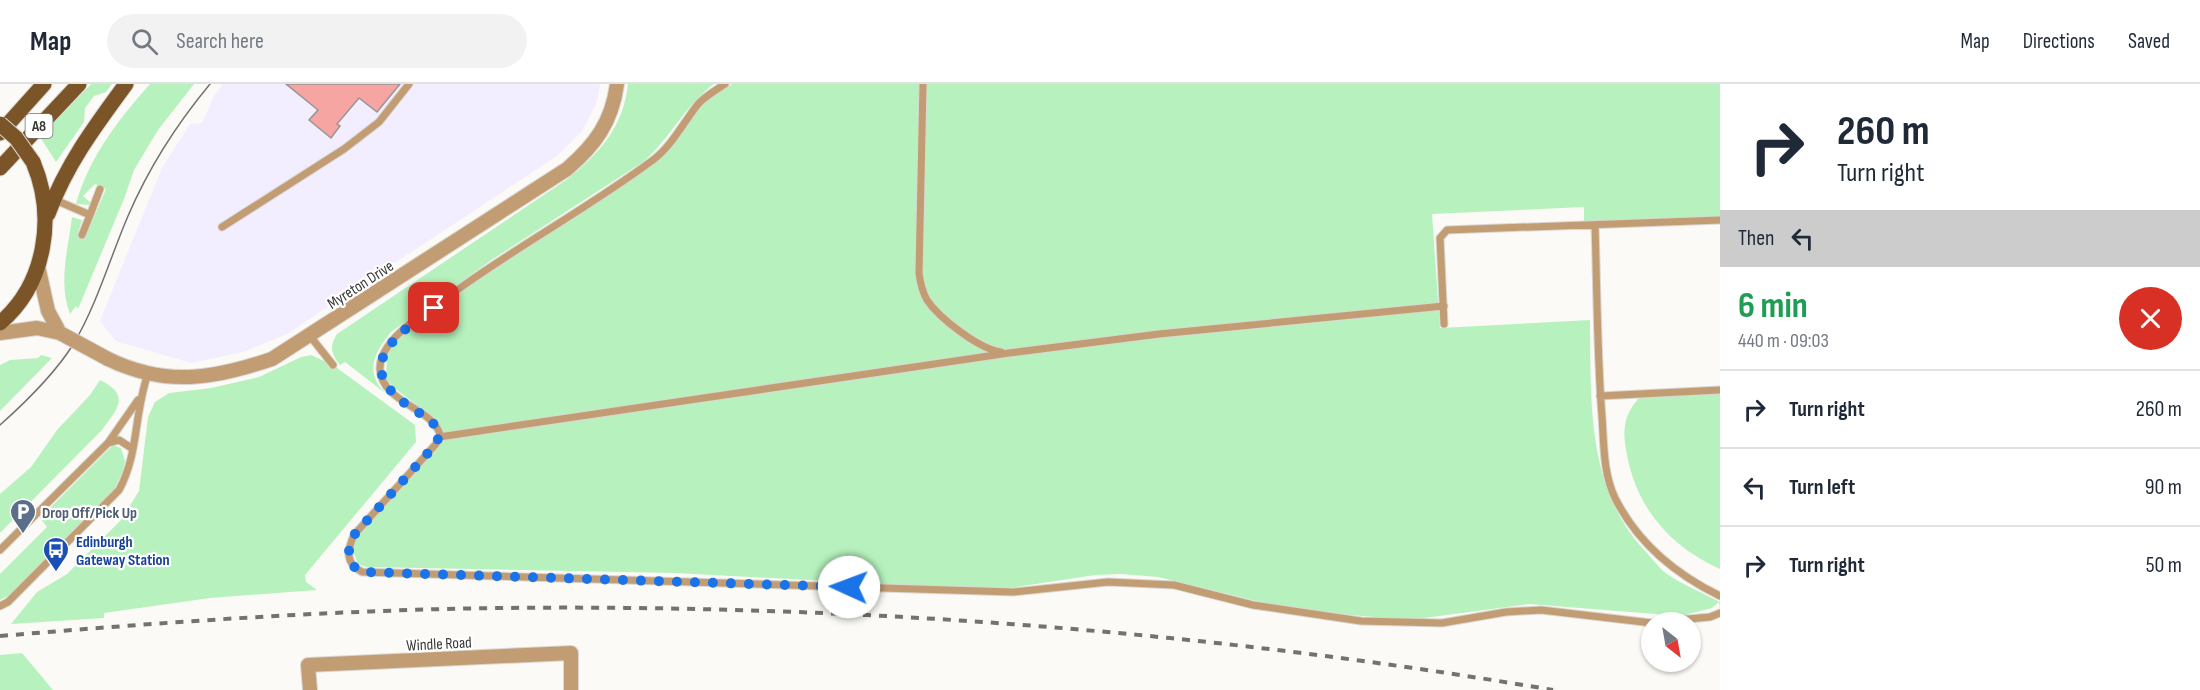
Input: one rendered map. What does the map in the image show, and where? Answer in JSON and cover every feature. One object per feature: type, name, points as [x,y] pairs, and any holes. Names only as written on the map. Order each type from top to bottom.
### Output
[{"type":"main road","name":"A8","points":[[0,133],[44,84]]},
{"type":"main road","name":"A8","points":[[0,168],[79,84]]},
{"type":"main road","points":[[0,323],[22,298],[38,266],[46,220],[53,199],[86,138],[126,84]]},
{"type":"main road","points":[[0,124],[16,138],[33,162],[44,195],[46,220]]},
{"type":"street","name":"Myreton Drive","points":[[0,333],[36,328],[60,333],[108,360],[148,374],[188,379],[219,375],[272,359],[567,170],[590,150],[604,129],[614,104],[617,84]]},
{"type":"street","points":[[38,266],[48,311],[60,333]]},
{"type":"street","name":"Windle Road","points":[[310,690],[308,665],[571,653],[572,690]]},
{"type":"lane","points":[[222,227],[344,149],[379,122],[409,84]]},
{"type":"lane","points":[[725,84],[701,101],[656,158],[504,256],[398,333],[383,351],[380,369],[384,382],[402,402],[437,425],[439,437],[436,444],[354,535],[348,549],[349,560],[353,568],[362,572],[1013,592],[1119,582],[1174,585],[1253,605],[1361,621],[1442,623],[1506,612],[1541,610],[1641,622]]},
{"type":"lane","points":[[923,84],[919,273],[921,289],[928,302],[973,341],[993,351],[1009,353]]},
{"type":"lane","points":[[82,235],[100,189]]},
{"type":"lane","points":[[53,199],[90,215]]},
{"type":"lane","points":[[1444,324],[1440,238],[1447,230],[1720,219]]},
{"type":"lane","points":[[1595,225],[1600,396],[1606,470],[1615,497],[1636,530],[1663,562],[1692,582],[1720,596]]},
{"type":"lane","points":[[439,437],[1009,353],[1160,334],[1444,306]]},
{"type":"lane","points":[[310,336],[333,365]]},
{"type":"lane","points":[[0,606],[8,603],[119,490],[130,470],[140,398],[148,374]]},
{"type":"lane","points":[[1600,396],[1720,390]]},
{"type":"lane","points":[[0,550],[108,443],[140,398]]},
{"type":"lane","points":[[108,443],[119,440],[133,449]]},
{"type":"lane","points":[[1701,618],[1720,613]]},
{"type":"shaded area","points":[[223,84],[600,84],[597,102],[582,131],[557,156],[287,334],[243,352],[191,363],[116,341],[100,321],[162,168],[190,124],[202,123],[214,96]]},
{"type":"green space","points":[[91,84],[112,84],[106,92],[94,96],[85,108],[84,122],[56,162],[40,137]]},
{"type":"green space","points":[[150,84],[194,84],[158,130],[134,170],[78,309],[76,306],[70,314],[66,302],[64,278],[72,217],[82,220],[77,236],[85,238],[106,189],[95,184],[83,196],[90,202],[89,205],[76,204],[89,170],[106,140]]},
{"type":"green space","points":[[628,84],[714,84],[694,102],[643,162],[493,259],[391,332],[380,347],[373,369],[385,393],[345,362],[340,365],[332,350],[337,334],[566,180],[589,160],[615,127],[621,114]]},
{"type":"green space","points":[[732,84],[1720,84],[1720,217],[1584,222],[1584,207],[1432,214],[1440,328],[1590,320],[1592,414],[1603,474],[1613,503],[1628,529],[1662,570],[1680,582],[1720,602],[1720,609],[1719,602],[1712,608],[1696,612],[1641,613],[1529,604],[1409,620],[1292,610],[1158,577],[1121,574],[1095,575],[997,590],[675,573],[366,567],[358,564],[353,551],[356,538],[446,438],[443,430],[429,414],[386,379],[387,356],[396,339],[442,303],[656,162],[707,100]]},
{"type":"green space","points":[[41,355],[52,358],[0,411],[0,365],[10,360],[38,358]]},
{"type":"green space","points":[[311,355],[333,365],[415,425],[416,442],[305,575],[306,582],[317,590],[210,598],[104,613],[104,618],[11,624],[37,592],[67,574],[121,520],[139,491],[148,417],[155,402],[169,393],[211,388],[259,377],[301,357]]},
{"type":"green space","points":[[100,380],[116,391],[118,397],[119,403],[112,416],[101,431],[0,533],[0,494],[31,467],[57,430],[90,395]]},
{"type":"green space","points":[[1720,393],[1720,569],[1686,550],[1659,524],[1648,509],[1632,475],[1624,431],[1627,416],[1641,396]]},
{"type":"green space","points":[[113,445],[121,448],[125,461],[114,490],[12,594],[0,600],[0,574],[47,527],[40,518]]},
{"type":"green space","points":[[22,653],[53,690],[0,690],[0,655]]},
{"type":"building","points":[[286,84],[400,84],[377,112],[359,98],[337,124],[340,126],[331,138],[309,120],[318,110]]},
{"type":"tram line","points":[[0,425],[40,387],[74,343],[90,313],[128,216],[145,180],[175,131],[210,84]]},
{"type":"railway","points":[[0,636],[375,611],[500,608],[765,611],[1028,625],[1160,637],[1422,669],[1553,690]]},
{"type":"place","name":"Drop Off/Pick Up","points":[[23,535]]},
{"type":"place","name":"Edinburgh Gateway Station","points":[[56,573]]},
{"type":"route","points":[[434,308],[398,333],[383,351],[380,369],[384,382],[402,402],[437,425],[440,434],[436,444],[395,486],[354,535],[348,549],[349,560],[353,568],[362,572],[849,587]]}]
